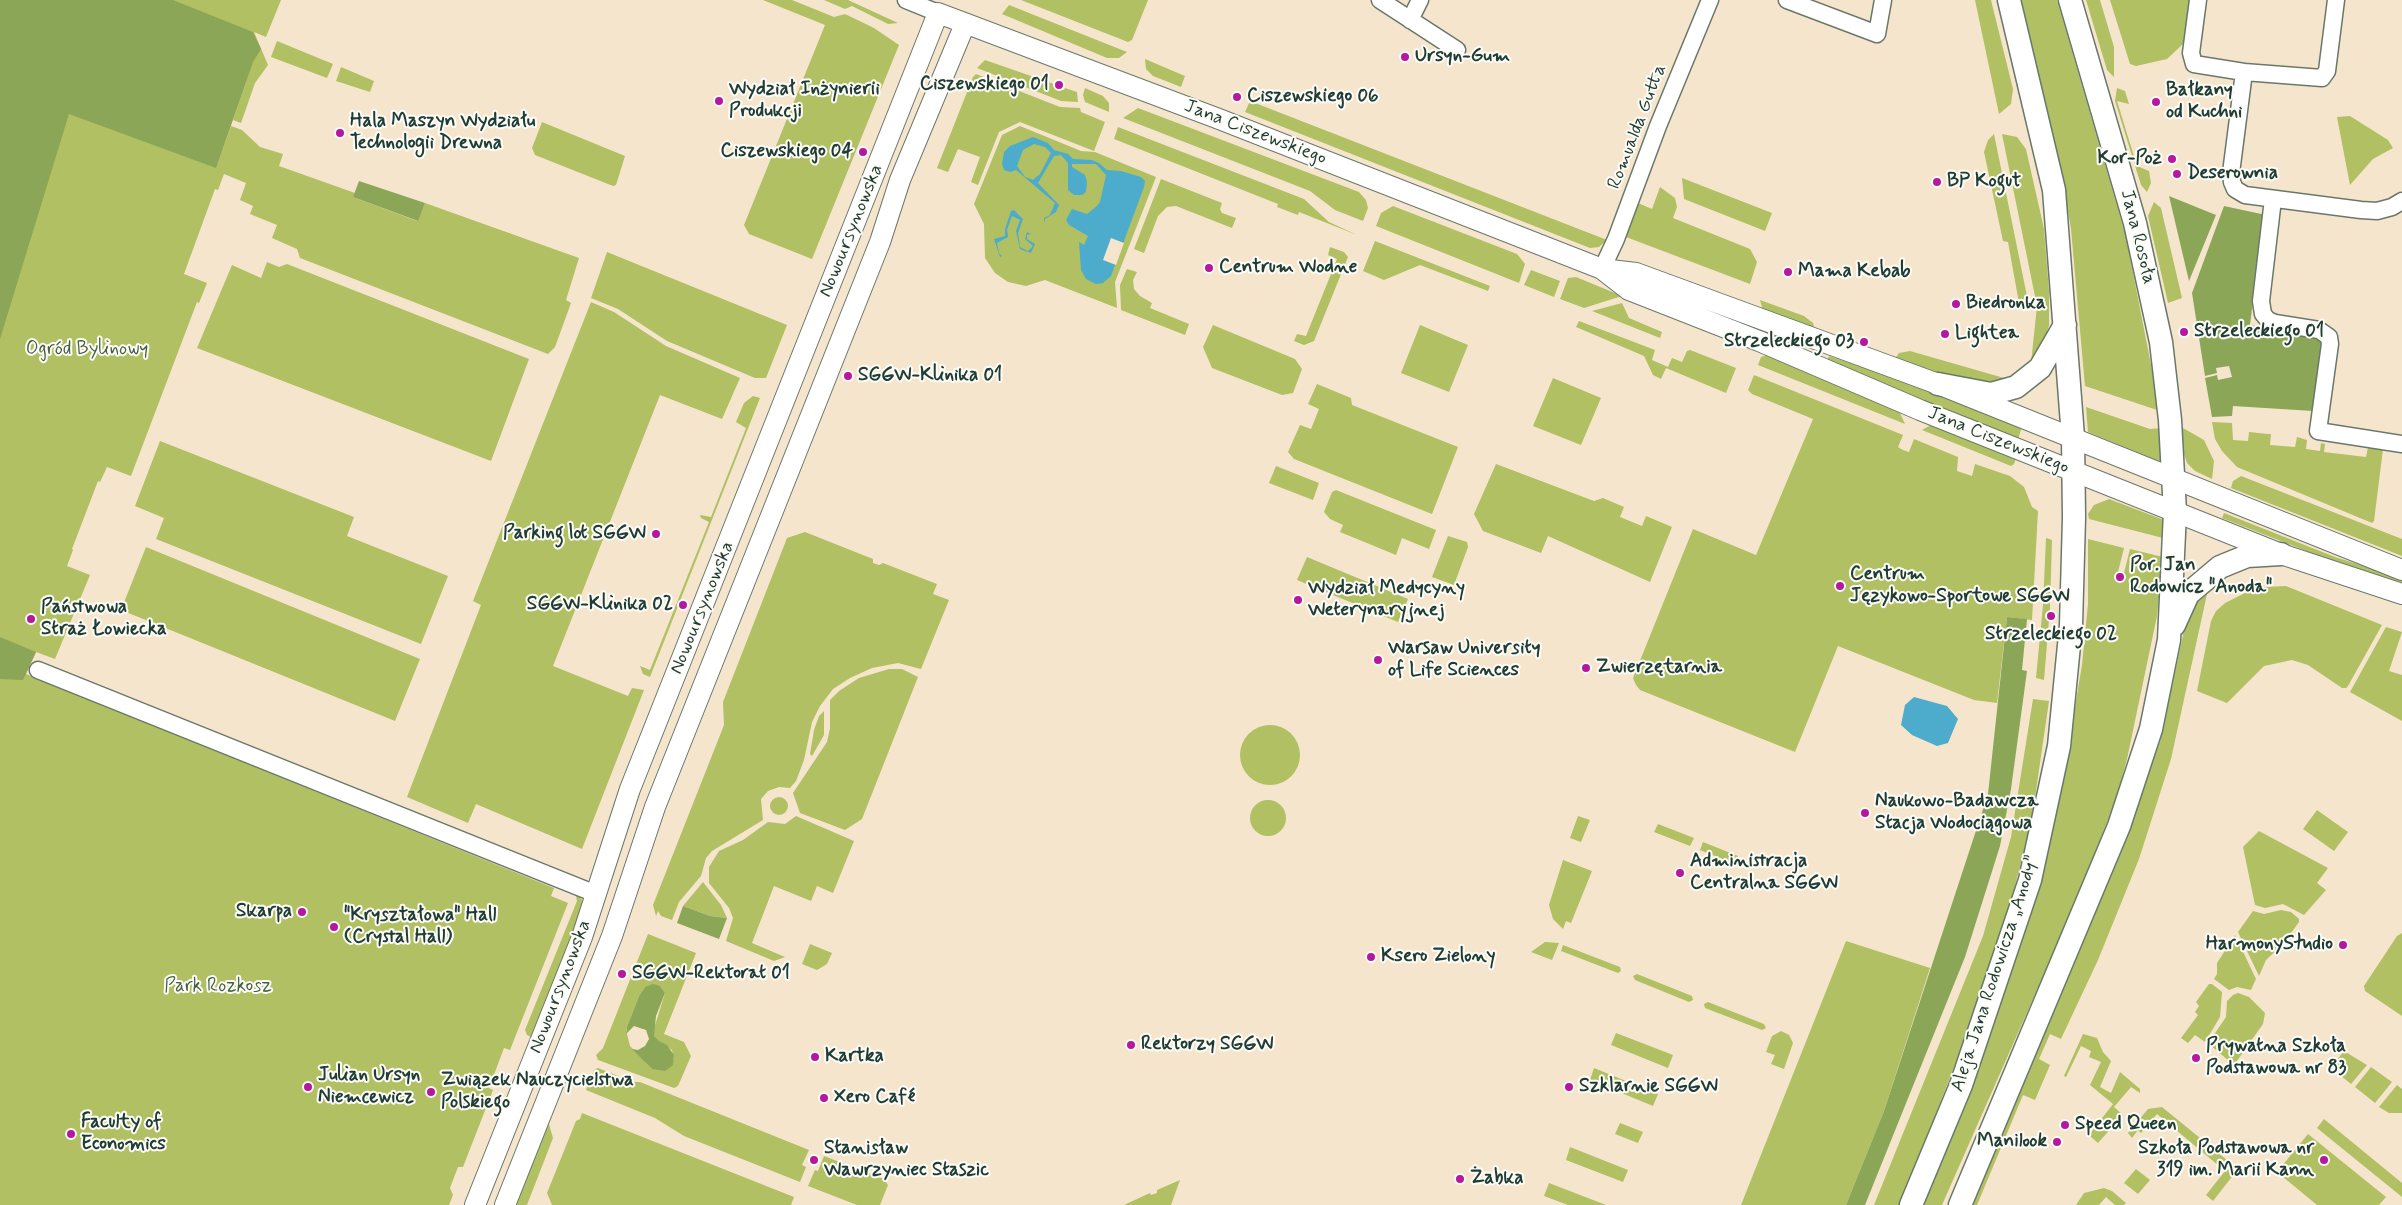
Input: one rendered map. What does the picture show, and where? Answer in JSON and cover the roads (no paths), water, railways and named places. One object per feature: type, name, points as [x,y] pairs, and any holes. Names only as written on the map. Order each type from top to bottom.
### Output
[{"type":"main road","points":[[2009,0],[2054,190],[2073,437]]},
{"type":"main road","name":"Jana Rosoła","points":[[2070,0],[2135,223],[2162,342],[2174,480]]},
{"type":"main road","points":[[1938,384],[1991,394],[2016,387],[2040,368],[2065,325]]},
{"type":"main road","name":"Aleja Jana Rodowicza „Anody”","points":[[1911,1205],[1961,1085],[2032,871],[2059,746],[2071,626],[2074,518],[2073,437]]},
{"type":"main road","points":[[2169,640],[2175,512],[2174,480]]},
{"type":"main road","points":[[1960,1205],[2119,826],[2151,729],[2169,640],[2181,606],[2188,594],[2213,571],[2247,556],[2282,554]]},
{"type":"street","name":"Jana Ciszewskiego","points":[[906,0],[1219,119],[1602,269],[1636,273],[1938,384],[2402,570]]},
{"type":"street","points":[[1380,0],[1457,50]]},
{"type":"street","points":[[1410,20],[1420,0]]},
{"type":"street","name":"Romualda Gutta","points":[[1602,269],[1616,239],[1658,126],[1710,0]]},
{"type":"street","points":[[1787,0],[1878,34],[1883,0]]},
{"type":"street","points":[[2198,0],[2191,53],[2194,64],[2244,72],[2322,78],[2327,72],[2336,0]]},
{"type":"street","name":"Nowoursynowska","points":[[475,1205],[570,967],[630,789],[938,13]]},
{"type":"street","name":"Nowoursynowska","points":[[505,1205],[612,936],[655,807],[880,242],[908,162],[965,24]]},
{"type":"street","points":[[2244,72],[2231,174],[2235,189],[2245,195],[2377,211],[2392,207],[2402,201]]},
{"type":"street","points":[[2273,199],[2261,300],[2263,314],[2268,320],[2275,323],[2319,330],[2329,337],[2330,344],[2318,431],[2402,444]]},
{"type":"street","name":"Jana Ciszewskiego","points":[[1602,269],[1629,290],[1759,341],[1920,410],[2282,554],[2402,594]]},
{"type":"street","points":[[38,670],[596,894]]},
{"type":"water","points":[[1033,137],[1048,143],[1054,150],[1068,154],[1073,159],[1092,160],[1107,170],[1121,171],[1141,177],[1145,181],[1111,276],[1103,283],[1096,284],[1086,279],[1081,270],[1079,242],[1084,245],[1088,236],[1069,225],[1066,220],[1072,209],[1087,214],[1097,206],[1100,202],[1106,175],[1096,164],[1072,164],[1072,167],[1085,175],[1087,182],[1086,192],[1082,195],[1074,195],[1068,190],[1068,163],[1061,155],[1054,156],[1038,183],[1059,205],[1056,212],[1045,219],[1044,223],[1044,218],[1050,215],[1055,203],[1016,170],[1010,172],[1004,170],[1002,164],[1004,152],[1010,146]],"holes":[[[1034,144],[1045,147],[1051,153],[1040,174],[1033,180],[1025,177],[1017,166],[1023,150]]]},
{"type":"water","points":[[1014,210],[1023,219],[1018,233],[1020,247],[1028,251],[1033,246],[1025,239],[1027,232],[1031,234],[1027,235],[1027,239],[1035,244],[1031,253],[1020,249],[1016,231],[1020,220],[1012,216],[1007,230],[1008,237],[997,243],[999,253],[1002,256],[1000,257],[994,239],[1005,236],[1005,229],[1011,211]]},
{"type":"water","points":[[1914,697],[1947,706],[1958,719],[1948,743],[1937,746],[1912,735],[1901,725],[1905,705]]},
{"type":"place","name":"Ursyn-Gum","points":[[1405,57]]},
{"type":"place","name":"Ciszewskiego 01","points":[[1059,85]]},
{"type":"place","name":"Ciszewskiego 06","points":[[1237,97]]},
{"type":"place","name":"Wydział Inżynierii Produkcji","points":[[719,101]]},
{"type":"place","name":"Bałkany od Kuchni","points":[[2156,102]]},
{"type":"place","name":"Hala Maszyn Wydziału Technologii Drewna","points":[[340,133]]},
{"type":"place","name":"Ciszewskiego 04","points":[[863,152]]},
{"type":"place","name":"Kor-Poż","points":[[2172,159]]},
{"type":"place","name":"Deserownia","points":[[2177,174]]},
{"type":"place","name":"BP Kogut","points":[[1937,182]]},
{"type":"place","name":"Centrum Wodne","points":[[1209,268]]},
{"type":"place","name":"Mama Kebab","points":[[1788,272]]},
{"type":"place","name":"Biedronka","points":[[1956,304]]},
{"type":"place","name":"Strzeleckiego 01","points":[[2184,332]]},
{"type":"place","name":"Lightea","points":[[1945,334]]},
{"type":"place","name":"Strzeleckiego 03","points":[[1864,342]]},
{"type":"place","name":"SGGW-Klinika 01","points":[[848,376]]},
{"type":"place","name":"Parking lot SGGW","points":[[656,534]]},
{"type":"place","name":"Por. Jan Rodowicz \"Anoda\"","points":[[2120,577]]},
{"type":"place","name":"Centrum Językowo-Sportowe SGGW","points":[[1840,586]]},
{"type":"place","name":"Wydział Medycyny Weterynaryjnej","points":[[1298,600]]},
{"type":"place","name":"SGGW-Klinika 02","points":[[683,605]]},
{"type":"place","name":"Strzeleckiego 02","points":[[2051,616]]},
{"type":"place","name":"Państwowa Straż Łowiecka","points":[[31,619]]},
{"type":"place","name":"Warsaw University of Life Sciences","points":[[1378,660]]},
{"type":"place","name":"Zwierzętarnia","points":[[1586,668]]},
{"type":"place","name":"Naukowo-Badawcza Stacja Wodociągowa","points":[[1865,813]]},
{"type":"place","name":"Administracja Centralna SGGW","points":[[1680,873]]},
{"type":"place","name":"Skarpa","points":[[302,912]]},
{"type":"place","name":"\"Kryształowa\" Hall (Crystal Hall)","points":[[334,927]]},
{"type":"place","name":"HarmonyStudio","points":[[2343,945]]},
{"type":"place","name":"Ksero Zielony","points":[[1371,957]]},
{"type":"place","name":"SGGW-Rektorat 01","points":[[622,974]]},
{"type":"place","name":"Rektorzy SGGW","points":[[1131,1045]]},
{"type":"place","name":"Kartka","points":[[815,1057]]},
{"type":"place","name":"Prywatna Szkoła Podstawowa nr 83","points":[[2196,1058]]},
{"type":"place","name":"Julian Ursyn Niemcewicz","points":[[308,1087]]},
{"type":"place","name":"Szklarnie SGGW","points":[[1569,1087]]},
{"type":"place","name":"Związek Nauczycielstwa Polskiego","points":[[431,1092]]},
{"type":"place","name":"Xero Café","points":[[824,1098]]},
{"type":"place","name":"Speed Queen","points":[[2065,1125]]},
{"type":"place","name":"Faculty of Economics","points":[[71,1134]]},
{"type":"place","name":"Manilook","points":[[2057,1142]]},
{"type":"place","name":"Stanisław Wawrzyniec Staszic","points":[[814,1160]]},
{"type":"place","name":"Szkoła Podstawowa nr 319 im. Marii Kann","points":[[2324,1160]]},
{"type":"place","name":"Żabka","points":[[1460,1179]]},
{"type":"park label","name":"Ogród Bylinowy","points":[[87,350]]},
{"type":"park label","name":"Park Rozkosz","points":[[218,987]]}]
